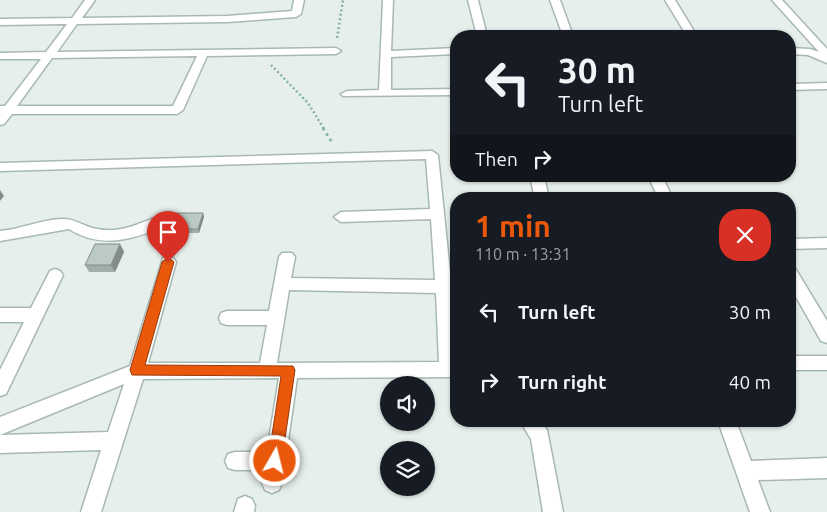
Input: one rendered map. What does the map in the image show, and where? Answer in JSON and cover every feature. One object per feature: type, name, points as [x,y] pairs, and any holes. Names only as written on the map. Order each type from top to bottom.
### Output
[{"type":"street","points":[[0,121],[4,110],[49,56],[90,0]]},
{"type":"street","points":[[0,22],[226,18],[296,14],[299,0]]},
{"type":"street","points":[[385,94],[388,0]]},
{"type":"street","points":[[473,0],[480,30]]},
{"type":"street","points":[[555,0],[566,30]]},
{"type":"street","points":[[670,0],[688,30]]},
{"type":"street","points":[[777,0],[826,55]]},
{"type":"street","points":[[796,50],[826,55]]},
{"type":"street","points":[[0,56],[336,51]]},
{"type":"street","points":[[386,54],[450,51]]},
{"type":"street","points":[[4,110],[177,110],[203,54]]},
{"type":"street","points":[[796,86],[827,86]]},
{"type":"street","points":[[346,94],[450,92]]},
{"type":"street","points":[[0,167],[432,156],[438,214],[449,247],[450,289],[424,285],[282,284]]},
{"type":"street","points":[[341,217],[438,214]]},
{"type":"street","points":[[0,236],[15,235],[43,227],[71,224],[83,232],[110,237],[134,234],[164,220]]},
{"type":"street","points":[[796,244],[827,243]]},
{"type":"street","points":[[267,370],[287,257]]},
{"type":"street","points":[[91,512],[137,370],[168,262]]},
{"type":"street","points":[[0,388],[55,275]]},
{"type":"street","points":[[796,282],[827,336]]},
{"type":"street","points":[[0,315],[34,315]]},
{"type":"street","points":[[227,318],[276,318]]},
{"type":"street","points":[[796,363],[827,363]]},
{"type":"street","points":[[0,426],[137,370],[450,370]]},
{"type":"street","points":[[272,483],[289,370]]},
{"type":"street","points":[[534,427],[540,436],[554,512]]},
{"type":"street","points":[[729,427],[760,512]]},
{"type":"street","points":[[0,444],[114,441]]},
{"type":"street","points":[[235,461],[275,461]]},
{"type":"street","points":[[745,470],[827,468]]},
{"type":"path","points":[[336,51],[343,0]]},
{"type":"path","points":[[258,52],[308,103],[332,143],[348,157]]},
{"type":"building","points":[[177,213],[203,213],[198,229],[170,229]]},
{"type":"building","points":[[95,244],[120,244],[111,265],[85,265]]},
{"type":"route","points":[[168,262],[137,370],[289,370],[275,461]]}]
